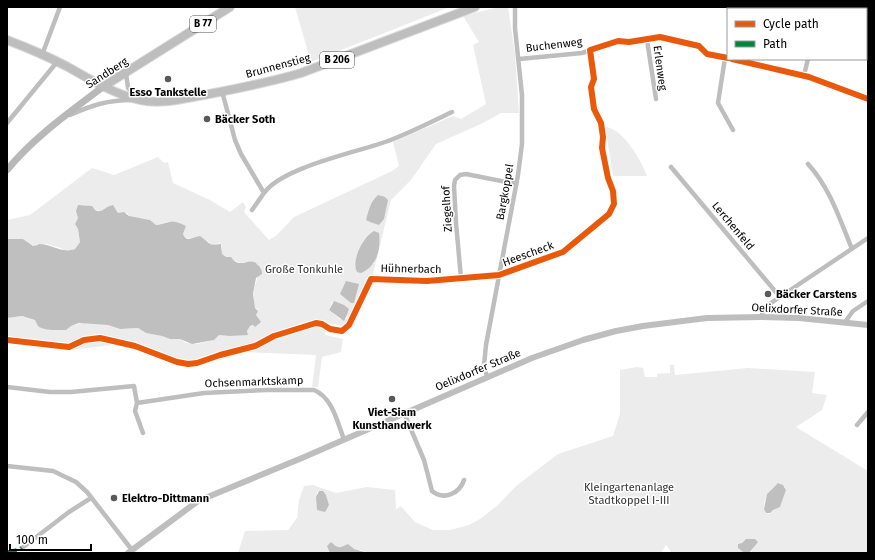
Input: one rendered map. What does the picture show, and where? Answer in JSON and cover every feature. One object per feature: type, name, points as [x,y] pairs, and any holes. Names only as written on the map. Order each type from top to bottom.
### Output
[{"type":"main road","name":"Sandberg","points":[[7,170],[48,128],[104,86],[230,7]]},
{"type":"main road","name":"Brunnenstieg","points":[[104,86],[123,95],[139,100],[150,101],[177,99],[281,79],[307,71],[475,7]]},
{"type":"main road","name":"B 206","points":[[7,40],[57,62],[104,86]]},
{"type":"street","points":[[42,55],[60,7]]},
{"type":"street","name":"Bargkoppel","points":[[487,377],[484,369],[484,361],[516,184],[523,120],[515,7]]},
{"type":"street","name":"Buchenweg","points":[[519,59],[582,53],[618,41],[630,42],[647,40],[656,37],[699,46],[707,54],[727,58]]},
{"type":"street","name":"Erlenweg","points":[[647,40],[656,99]]},
{"type":"street","points":[[590,50],[594,79],[591,87],[594,109],[601,123],[603,137],[602,148],[608,178],[614,196],[614,204],[609,214]]},
{"type":"street","points":[[727,58],[718,103],[733,130]]},
{"type":"street","points":[[736,60],[804,75],[868,99]]},
{"type":"street","points":[[804,75],[808,60]]},
{"type":"street","points":[[7,123],[57,62]]},
{"type":"street","points":[[126,73],[128,88],[135,94],[150,101]]},
{"type":"street","points":[[222,91],[235,140],[264,193]]},
{"type":"street","points":[[61,119],[106,101],[139,100]]},
{"type":"street","points":[[252,210],[268,187],[296,172],[341,155],[388,141],[452,112]]},
{"type":"street","points":[[808,164],[820,180],[833,202],[852,249]]},
{"type":"street","name":"Lerchenfeld","points":[[671,167],[780,297]]},
{"type":"street","name":"Ziegelhof","points":[[461,278],[456,223],[455,180],[460,175],[466,174],[516,184]]},
{"type":"street","points":[[761,317],[765,307],[868,238]]},
{"type":"street","name":"Heescheck","points":[[499,275],[563,252]]},
{"type":"street","name":"Hühnerbach","points":[[330,329],[342,330],[348,325],[371,279],[427,281],[499,275]]},
{"type":"street","points":[[845,322],[853,311],[868,301]]},
{"type":"street","name":"Oelixdorfer Straße","points":[[130,552],[198,501],[557,348],[616,330],[707,318],[761,317],[845,322],[868,325]]},
{"type":"street","points":[[7,387],[50,392],[134,386],[137,402],[134,412],[143,432]]},
{"type":"street","name":"Ochsenmarktskamp","points":[[137,402],[204,393],[314,390],[320,393],[330,403],[344,439]]},
{"type":"street","points":[[857,425],[868,412]]},
{"type":"street","points":[[404,413],[424,460],[433,492],[440,496],[452,494],[461,488],[464,480]]},
{"type":"street","points":[[7,466],[35,468],[60,474],[81,485],[130,552]]},
{"type":"street","points":[[22,548],[69,512],[91,498]]},
{"type":"green space","points":[[295,7],[450,7],[311,62]]},
{"type":"green space","name":"Große Tonkuhle","points":[[499,7],[508,7],[515,54],[519,113],[501,113],[483,123],[436,144],[411,180],[391,200],[373,274],[368,280],[347,324],[343,326],[327,323],[325,335],[343,339],[341,352],[322,357],[318,387],[312,387],[316,355],[243,352],[210,363],[186,367],[175,364],[137,347],[122,344],[70,350],[11,340],[7,342],[7,318],[22,316],[64,330],[71,326],[83,323],[108,325],[120,329],[138,328],[146,333],[170,339],[180,339],[186,343],[197,344],[214,340],[219,335],[230,336],[248,334],[247,331],[250,326],[259,323],[256,315],[258,309],[255,308],[254,297],[257,278],[261,268],[249,262],[241,263],[222,255],[222,245],[219,243],[213,246],[198,236],[192,239],[184,237],[183,234],[186,226],[171,221],[156,225],[152,221],[135,218],[127,213],[118,213],[111,205],[101,212],[89,206],[82,205],[77,215],[78,218],[75,224],[78,229],[80,242],[75,249],[64,250],[47,244],[33,246],[23,239],[7,239],[7,220],[30,215],[92,168],[114,175],[158,157],[164,163],[168,162],[173,183],[210,200],[230,212],[243,202],[246,207],[244,212],[269,240],[277,235],[294,217],[392,171],[399,166],[393,142],[453,116],[461,119],[486,104],[473,45],[479,42],[463,16]],"holes":[[[364,240],[379,246],[374,264],[356,258]],[[332,302],[349,309],[346,319],[340,319],[329,310]]]},
{"type":"green space","points":[[605,127],[612,129],[625,139],[636,154],[647,176],[613,176]]},
{"type":"green space","name":"Kleingartenanlage Stadtkoppel I-III","points":[[670,365],[674,365],[675,375],[748,368],[815,372],[812,393],[827,395],[822,410],[796,427],[868,471],[868,553],[672,553],[666,545],[661,553],[368,553],[361,550],[336,547],[329,551],[330,553],[238,553],[245,531],[288,530],[297,518],[299,500],[304,486],[313,485],[336,493],[367,487],[395,490],[395,510],[401,506],[415,522],[433,530],[450,530],[469,525],[480,519],[498,505],[516,486],[558,454],[613,436],[620,414],[620,370],[637,367],[643,368],[645,377],[657,377],[657,374],[670,373]],"holes":[[[779,483],[785,487],[786,490],[780,507],[773,510],[769,514],[766,513],[764,509],[765,500],[769,492]],[[321,491],[326,495],[329,505],[327,508],[317,510],[317,492]],[[746,539],[755,539],[751,552],[743,552],[738,548],[738,544],[742,543]]]},
{"type":"shaded area","points":[[378,195],[385,197],[388,200],[384,219],[379,225],[366,220],[371,203]]},
{"type":"shaded area","name":"Große Tonkuhle","points":[[78,205],[92,206],[97,211],[100,211],[113,205],[118,213],[124,212],[129,216],[150,220],[156,225],[176,222],[186,226],[183,234],[186,239],[200,236],[210,244],[221,244],[222,254],[226,257],[231,257],[234,261],[240,263],[255,262],[262,271],[262,274],[256,278],[253,294],[255,308],[258,311],[256,315],[261,322],[255,327],[253,325],[250,326],[247,331],[248,335],[219,335],[214,340],[192,344],[180,339],[170,339],[146,333],[138,328],[120,329],[108,325],[79,323],[66,330],[52,330],[41,328],[35,320],[22,316],[7,318],[7,239],[23,239],[33,246],[44,244],[61,250],[75,249],[80,242],[78,229],[75,224],[78,218],[76,211]]},
{"type":"shaded area","points":[[374,231],[379,233],[377,257],[371,266],[366,270],[361,273],[357,272],[356,261],[359,249],[366,238]]},
{"type":"shaded area","points":[[346,281],[359,284],[354,303],[351,303],[340,294]]},
{"type":"shaded area","points":[[334,301],[349,309],[344,321],[329,310]]},
{"type":"shaded area","points":[[778,483],[783,485],[786,490],[780,507],[770,513],[766,513],[764,509],[767,494]]},
{"type":"shaded area","points":[[319,491],[323,491],[326,495],[329,505],[325,512],[317,510],[316,497]]},
{"type":"shaded area","points":[[746,539],[755,539],[758,542],[749,553],[743,552],[738,548],[738,544],[742,543]]},
{"type":"shaded area","points":[[331,542],[335,546],[339,547],[348,544],[354,549],[368,553],[330,553],[327,546]]},
{"type":"marked path","points":[[7,553],[20,550],[22,548]]},
{"type":"cycle path","points":[[7,340],[69,347],[84,340],[100,338],[135,346],[177,362],[188,364],[197,363],[220,355],[255,346],[274,336],[316,323],[322,324],[330,329],[342,331],[349,325],[371,279],[427,281],[499,275],[563,252],[609,214],[614,204],[613,191],[608,178],[602,148],[603,137],[601,123],[594,109],[591,87],[594,79],[590,50],[618,41],[629,42],[660,37],[699,46],[707,54],[727,58]]},
{"type":"cycle path","points":[[736,60],[809,77],[868,99]]},
{"type":"place","name":"Esso Tankstelle","points":[[168,79]]},
{"type":"place","name":"Bäcker Soth","points":[[207,119]]},
{"type":"place","name":"Bäcker Carstens","points":[[768,294]]},
{"type":"place","name":"Viet-Siam Kunsthandwerk","points":[[392,399]]},
{"type":"place","name":"Elektro-Dittmann","points":[[114,498]]}]
